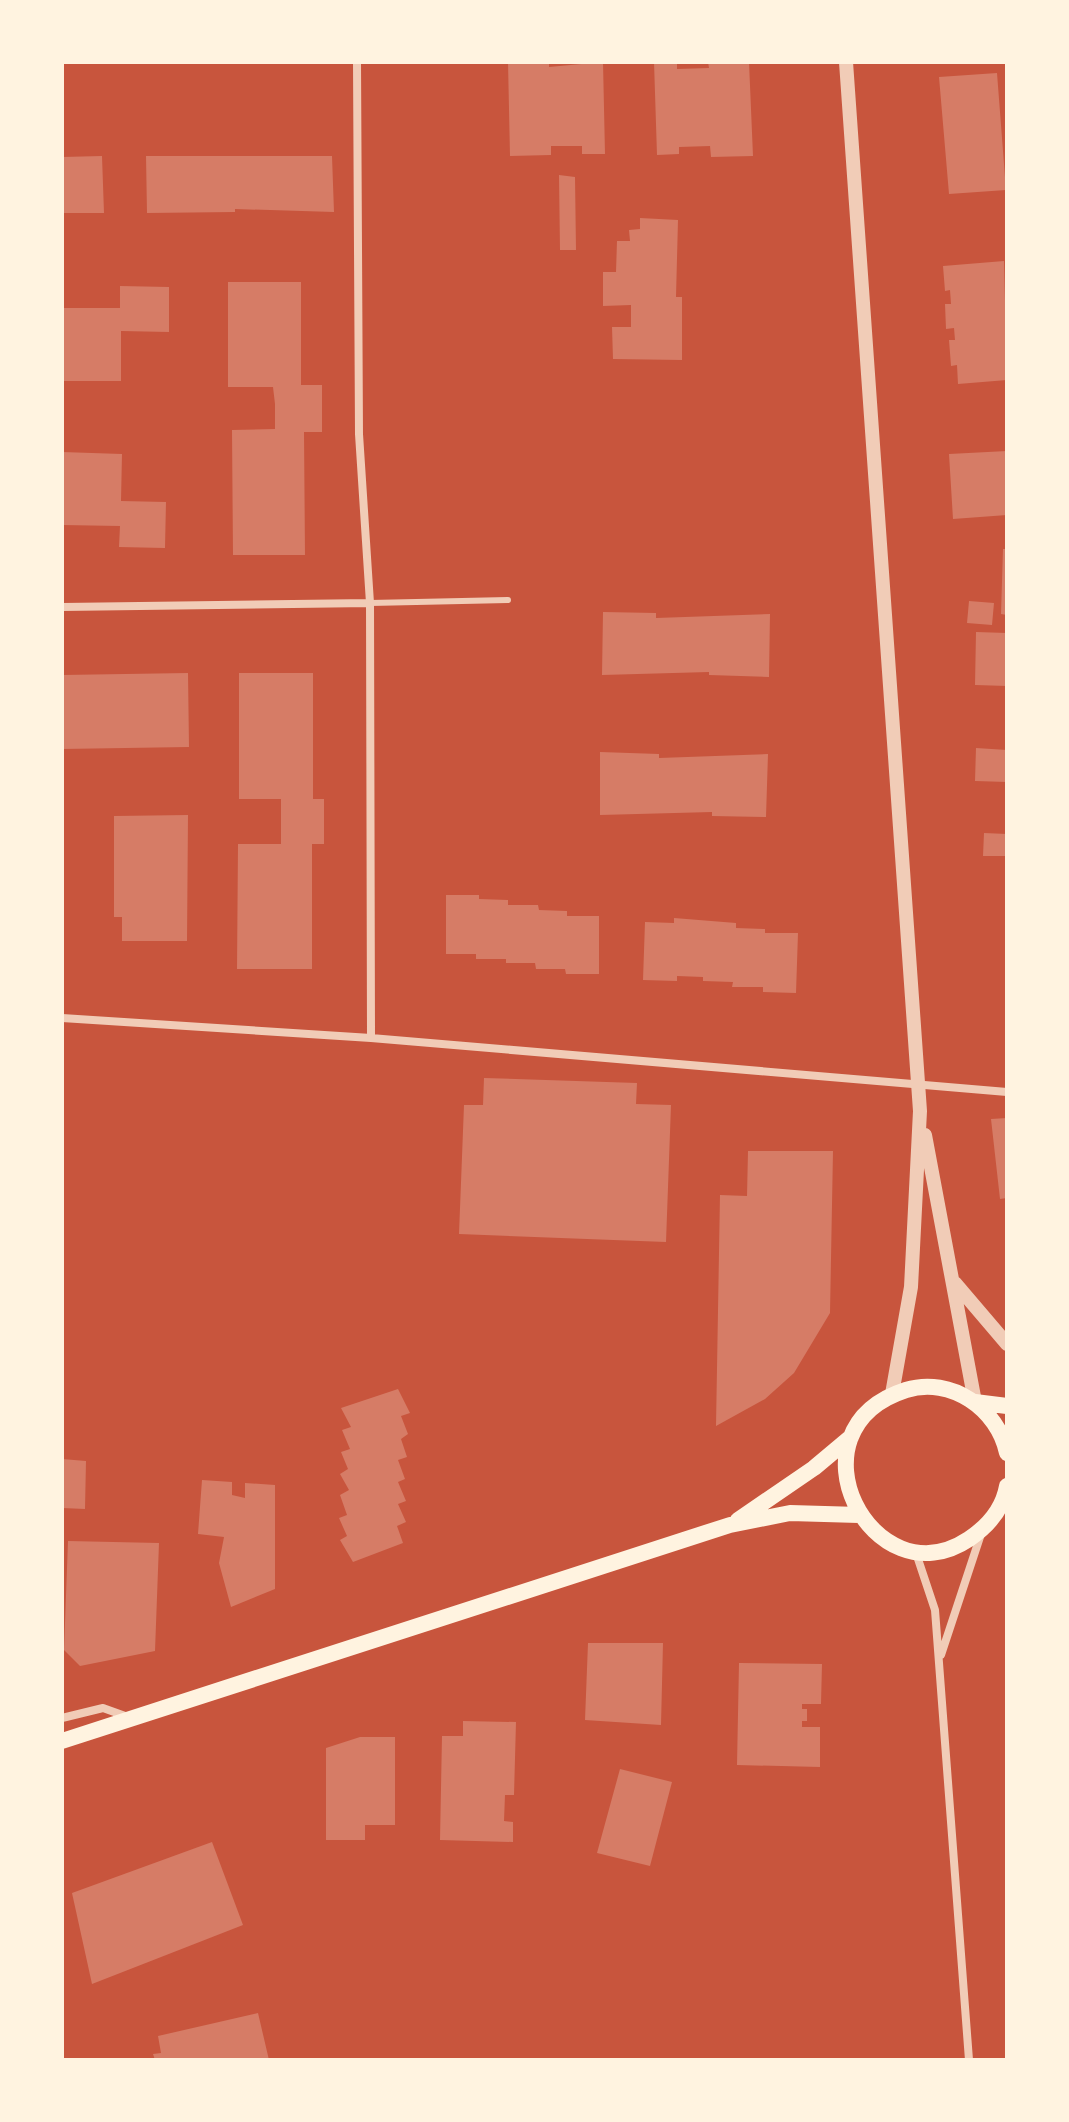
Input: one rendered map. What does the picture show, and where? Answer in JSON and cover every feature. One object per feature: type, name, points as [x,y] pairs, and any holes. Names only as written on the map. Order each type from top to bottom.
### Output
[{"type":"main road","points":[[730,1525],[814,1468],[851,1437],[868,1412],[892,1394],[913,1388],[935,1387],[956,1392],[975,1402],[993,1419],[1007,1453]]},
{"type":"main road","points":[[975,1402],[1007,1406]]},
{"type":"main road","points":[[851,1437],[845,1463],[847,1490],[859,1515],[883,1538],[915,1550],[940,1550],[963,1543],[983,1529],[997,1512],[1007,1489]]},
{"type":"main road","points":[[62,1741],[730,1525],[790,1513],[859,1515]]},
{"type":"street","points":[[357,62],[359,434],[370,603],[371,1038]]},
{"type":"street","points":[[846,62],[920,1111],[975,1402]]},
{"type":"street","points":[[62,607],[370,603]]},
{"type":"street","points":[[62,1018],[371,1038],[477,1050],[1007,1092]]},
{"type":"street","points":[[892,1394],[911,1287],[920,1111]]},
{"type":"street","points":[[952,1279],[1007,1344]]},
{"type":"street","points":[[939,1659],[983,1529]]},
{"type":"street","points":[[915,1550],[935,1610],[969,2060]]},
{"type":"street","points":[[62,1718],[103,1708],[129,1717]]},
{"type":"lane","points":[[370,603],[508,600]]},
{"type":"building","points":[[508,62],[549,62],[549,67],[603,62],[605,154],[582,154],[582,146],[551,146],[551,155],[510,156]]},
{"type":"building","points":[[654,62],[677,62],[677,69],[709,68],[708,62],[749,62],[753,156],[711,157],[710,146],[679,147],[679,154],[657,155]]},
{"type":"building","points":[[997,73],[1006,190],[949,194],[939,77]]},
{"type":"building","points":[[102,156],[104,213],[62,213],[62,157]]},
{"type":"building","points":[[146,156],[332,156],[334,212],[235,209],[235,212],[147,213]]},
{"type":"building","points":[[559,175],[575,177],[576,250],[560,250]]},
{"type":"building","points":[[640,218],[678,220],[676,297],[682,297],[682,360],[613,359],[612,327],[631,327],[631,305],[603,306],[603,272],[616,272],[617,241],[630,241],[629,230],[640,229]]},
{"type":"building","points":[[1004,261],[1007,380],[958,384],[957,365],[951,366],[949,340],[955,340],[954,328],[946,329],[945,304],[951,304],[950,290],[945,291],[943,266]]},
{"type":"building","points":[[228,282],[301,282],[301,385],[322,385],[322,432],[304,432],[305,555],[233,555],[232,430],[275,429],[275,404],[273,387],[228,387]]},
{"type":"building","points":[[120,286],[169,287],[169,332],[121,331],[121,381],[62,381],[62,308],[120,308]]},
{"type":"building","points":[[1007,451],[1007,515],[953,519],[949,454]]},
{"type":"building","points":[[62,452],[122,454],[121,501],[166,502],[165,548],[119,547],[120,526],[62,525]]},
{"type":"building","points":[[1003,549],[1007,549],[1007,615],[1001,614]]},
{"type":"building","points":[[969,601],[994,603],[992,625],[967,623]]},
{"type":"building","points":[[603,612],[656,613],[656,618],[770,614],[769,677],[709,675],[709,672],[602,675]]},
{"type":"building","points":[[976,632],[1007,633],[1007,686],[975,685]]},
{"type":"building","points":[[188,673],[189,747],[62,749],[62,675]]},
{"type":"building","points":[[239,673],[313,673],[313,799],[324,799],[324,844],[312,844],[312,969],[237,969],[238,844],[281,844],[281,799],[239,799]]},
{"type":"building","points":[[976,748],[1007,750],[1007,782],[975,781]]},
{"type":"building","points":[[600,752],[659,754],[659,758],[768,754],[766,817],[712,816],[712,812],[600,815]]},
{"type":"building","points":[[188,815],[187,941],[122,941],[122,917],[114,917],[114,816]]},
{"type":"building","points":[[984,833],[1007,834],[1007,856],[983,856]]},
{"type":"building","points":[[446,895],[479,895],[479,899],[508,900],[508,905],[538,905],[539,910],[567,911],[567,916],[599,916],[599,974],[566,974],[565,969],[536,969],[535,963],[476,959],[476,954],[446,954]]},
{"type":"building","points":[[674,918],[736,923],[736,928],[765,929],[765,933],[798,933],[796,993],[763,992],[763,987],[732,987],[733,982],[703,981],[703,977],[677,976],[677,981],[643,980],[645,922],[674,923]]},
{"type":"building","points":[[484,1078],[637,1083],[636,1104],[671,1105],[666,1242],[459,1234],[464,1105],[483,1105]]},
{"type":"building","points":[[1007,1118],[1007,1198],[1000,1199],[991,1119]]},
{"type":"building","points":[[748,1151],[833,1151],[830,1313],[794,1373],[765,1399],[716,1426],[720,1195],[747,1196]]},
{"type":"building","points":[[398,1389],[410,1413],[401,1416],[408,1434],[401,1439],[407,1457],[398,1460],[405,1479],[398,1482],[406,1501],[398,1504],[406,1522],[397,1526],[403,1543],[353,1562],[340,1540],[347,1536],[339,1518],[347,1515],[340,1495],[349,1490],[340,1474],[348,1469],[341,1452],[350,1449],[342,1430],[351,1427],[341,1408]]},
{"type":"building","points":[[62,1459],[86,1461],[85,1509],[62,1508]]},
{"type":"building","points":[[202,1480],[232,1482],[232,1495],[245,1498],[245,1483],[275,1485],[275,1589],[231,1607],[219,1563],[224,1537],[198,1534]]},
{"type":"building","points":[[68,1541],[159,1543],[155,1651],[80,1666],[64,1650]]},
{"type":"building","points":[[588,1643],[663,1643],[661,1725],[585,1720]]},
{"type":"building","points":[[739,1663],[822,1664],[821,1704],[802,1704],[802,1709],[807,1709],[807,1721],[802,1721],[802,1727],[820,1727],[820,1767],[737,1765]]},
{"type":"building","points":[[463,1721],[516,1722],[514,1795],[505,1795],[504,1821],[513,1822],[513,1842],[440,1840],[442,1736],[463,1736]]},
{"type":"building","points":[[360,1737],[395,1737],[395,1825],[365,1825],[365,1840],[326,1840],[326,1748]]},
{"type":"building","points":[[620,1769],[672,1782],[650,1866],[597,1853]]},
{"type":"building","points":[[212,1842],[243,1925],[92,1984],[72,1893]]},
{"type":"building","points":[[258,2013],[269,2060],[155,2060],[153,2054],[161,2053],[158,2036]]}]
